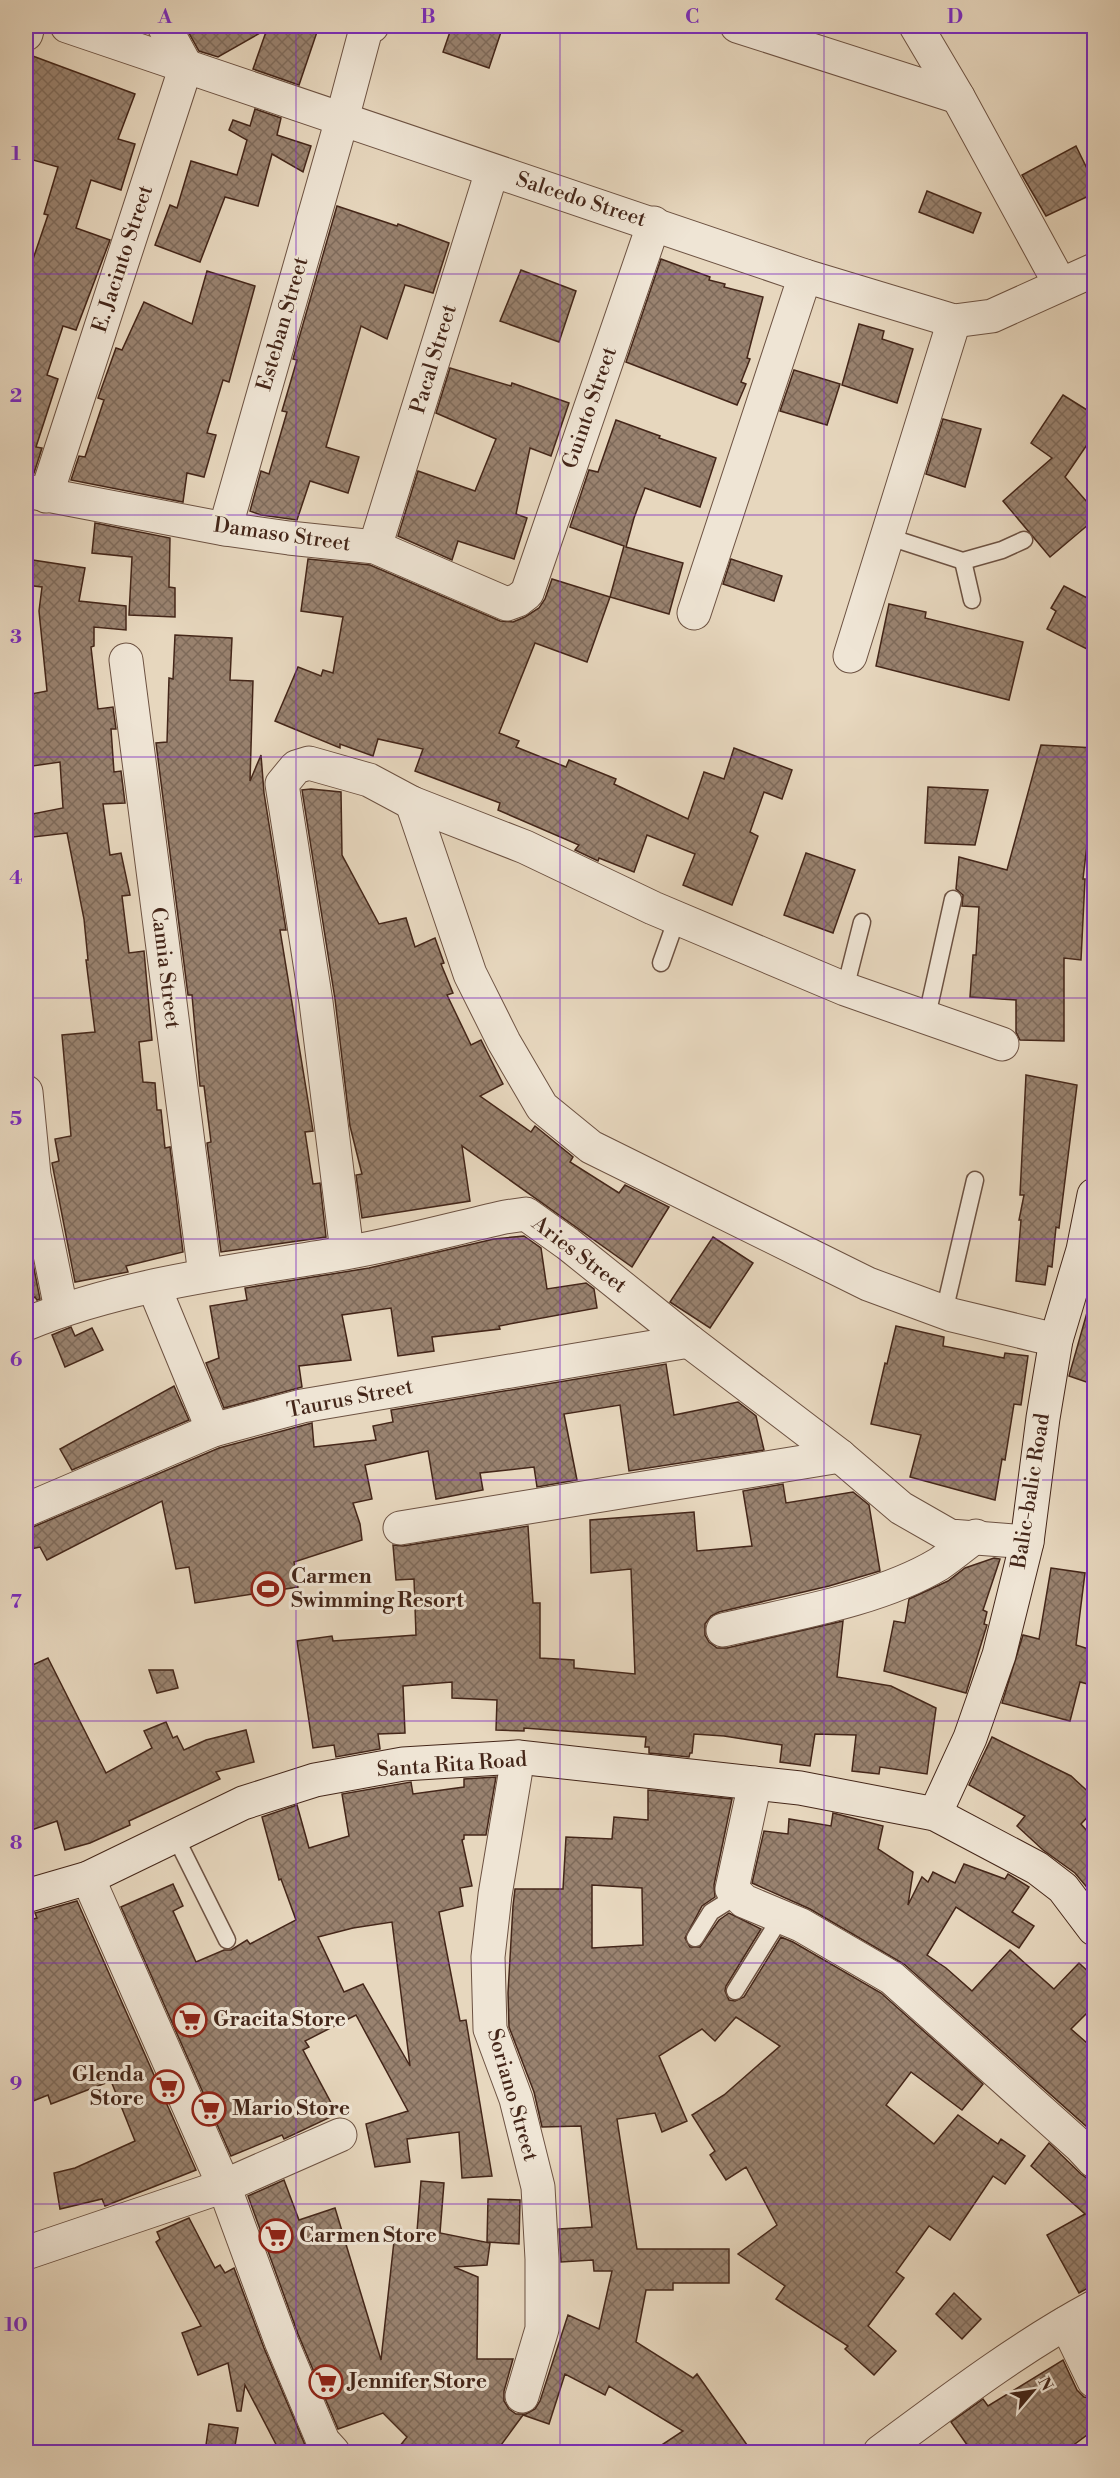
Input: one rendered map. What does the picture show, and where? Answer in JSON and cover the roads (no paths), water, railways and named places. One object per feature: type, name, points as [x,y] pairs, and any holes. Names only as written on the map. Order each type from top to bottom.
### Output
[{"type":"street","points":[[26,34],[28,26]]},
{"type":"street","name":"Salcedo Street","points":[[67,26],[805,276],[954,321],[992,316],[1095,270]]},
{"type":"street","points":[[164,26],[186,66]]},
{"type":"street","points":[[737,26],[958,97]]},
{"type":"street","points":[[916,26],[958,97],[1060,284]]},
{"type":"street","name":"Esteban Street","points":[[225,529],[367,27]]},
{"type":"street","name":"E. Jacinto Street","points":[[36,493],[186,66]]},
{"type":"street","name":"Pacal Street","points":[[375,547],[492,171]]},
{"type":"street","name":"Guinto Street","points":[[527,593],[654,223]]},
{"type":"street","points":[[694,613],[805,276]]},
{"type":"street","points":[[850,656],[954,321]]},
{"type":"street","name":"Damaso Street","points":[[36,493],[225,529],[375,547],[507,604],[527,593]]},
{"type":"street","name":"Camia Street","points":[[126,660],[205,1275]]},
{"type":"street","points":[[347,1252],[316,1002],[282,784],[296,767],[309,763],[369,780],[412,803],[525,847],[677,918],[845,988],[1002,1044]]},
{"type":"street","points":[[412,803],[470,974],[504,1042],[542,1107],[591,1147],[868,1284],[944,1311],[1056,1340]]},
{"type":"street","points":[[26,1092],[34,1175],[61,1310]]},
{"type":"street","name":"Balic-balic Road","points":[[935,1814],[970,1738],[999,1655],[1027,1542],[1042,1418],[1056,1340],[1083,1250],[1095,1195]]},
{"type":"street","name":"Aries Street","points":[[26,1324],[61,1310],[205,1275],[347,1252],[505,1216],[526,1214],[840,1455],[901,1508],[950,1536],[976,1536],[1027,1542]]},
{"type":"street","points":[[154,1287],[213,1430]]},
{"type":"street","name":"Taurus Street","points":[[26,1510],[213,1430],[302,1406],[689,1341]]},
{"type":"street","points":[[400,1528],[840,1455]]},
{"type":"street","points":[[723,1630],[811,1610],[889,1587],[938,1564],[976,1536]]},
{"type":"street","name":"Santa Rita Road","points":[[26,1896],[88,1878],[243,1803],[315,1780],[403,1764],[518,1757],[800,1788],[935,1814],[1037,1868],[1064,1888],[1095,1929]]},
{"type":"street","name":"Soriano Street","points":[[518,1757],[495,1895],[488,1958],[490,2028],[516,2099],[538,2187],[542,2259],[542,2329],[522,2396]]},
{"type":"street","points":[[755,1784],[732,1889],[744,1901],[801,1925],[892,1978],[1095,2161]]},
{"type":"street","points":[[88,1878],[224,2186],[281,2342],[323,2441],[333,2452]]},
{"type":"street","points":[[26,2253],[224,2186],[340,2135]]},
{"type":"street","points":[[880,2452],[982,2377],[1095,2307]]},
{"type":"street","points":[[1066,2323],[1095,2381]]},
{"type":"lane","points":[[886,536],[963,561],[1002,550],[1024,540]]},
{"type":"lane","points":[[963,561],[972,600]]},
{"type":"lane","points":[[927,1016],[953,899]]},
{"type":"lane","points":[[661,963],[677,918]]},
{"type":"lane","points":[[845,988],[862,922]]},
{"type":"lane","points":[[944,1311],[975,1180]]},
{"type":"lane","points":[[175,1836],[227,1940]]},
{"type":"lane","points":[[695,1938],[711,1912],[738,1894]]},
{"type":"lane","points":[[735,1990],[781,1917]]},
{"type":"place","name":"Carmen Swimming Resort","points":[[268,1589]]},
{"type":"place","name":"Gracita Store","points":[[190,2020]]},
{"type":"place","name":"Glenda Store","points":[[167,2087]]},
{"type":"place","name":"Mario Store","points":[[209,2109]]},
{"type":"place","name":"Carmen Store","points":[[276,2236]]},
{"type":"place","name":"Jennifer Store","points":[[326,2382]]}]
